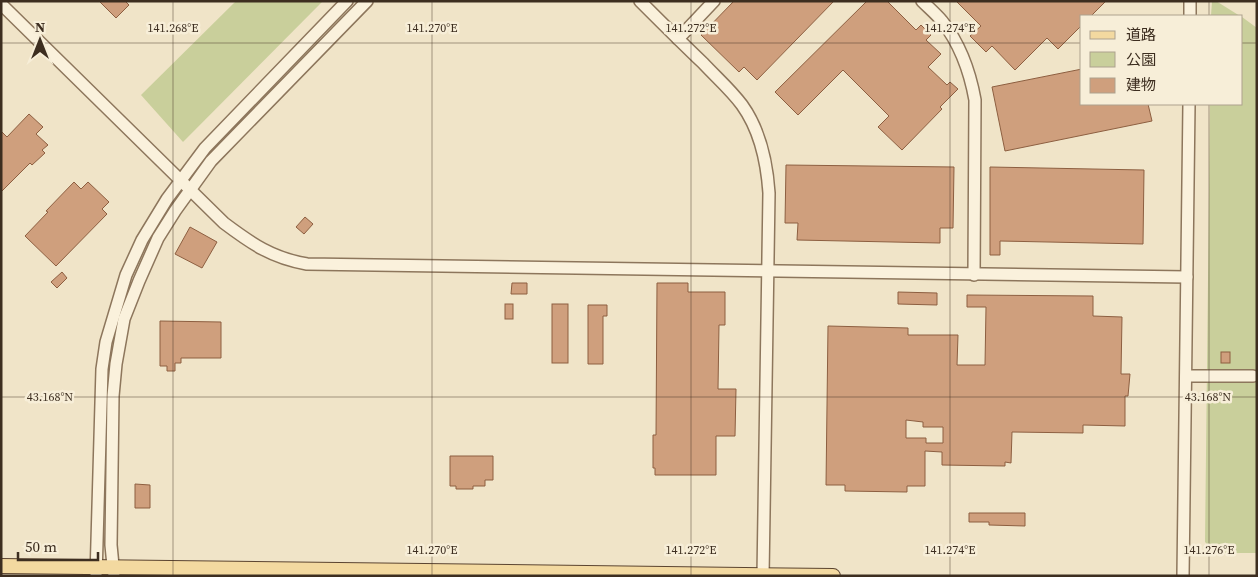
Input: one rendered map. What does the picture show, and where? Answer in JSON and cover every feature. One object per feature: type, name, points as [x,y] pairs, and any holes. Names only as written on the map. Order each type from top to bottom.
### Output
[{"type":"main road","points":[[1,566],[96,572],[833,576]]},
{"type":"street","points":[[96,572],[100,395],[106,342],[126,275],[142,240],[204,148],[346,1]]},
{"type":"street","points":[[114,572],[111,544],[113,396],[116,364],[124,319],[158,238],[211,161],[367,1]]},
{"type":"street","points":[[640,1],[722,82],[743,106],[759,142],[767,170],[769,193],[763,575]]},
{"type":"street","points":[[678,39],[714,1]]},
{"type":"street","points":[[922,1],[942,21],[956,43],[965,62],[975,100],[974,275]]},
{"type":"street","points":[[1190,1],[1190,15]]},
{"type":"street","points":[[1,4],[191,189],[207,207],[248,242],[289,261],[307,264],[1187,277]]},
{"type":"street","points":[[1183,576],[1189,105]]},
{"type":"street","points":[[1186,376],[1254,376]]},
{"type":"green space","points":[[236,1],[323,1],[183,142],[141,95]]},
{"type":"green space","points":[[1212,1],[1216,1],[1238,15],[1211,15]]},
{"type":"green space","points":[[1243,18],[1257,28],[1257,553],[1216,553],[1205,542],[1210,105],[1243,105]]},
{"type":"building","points":[[99,1],[125,1],[129,5],[116,18]]},
{"type":"building","points":[[734,1],[834,1],[757,80],[744,67],[739,72],[701,35]]},
{"type":"building","points":[[867,1],[887,1],[916,30],[921,25],[931,35],[926,40],[941,54],[928,67],[947,85],[950,82],[958,89],[940,107],[942,109],[902,150],[878,127],[889,116],[843,70],[798,115],[775,92]]},
{"type":"building","points":[[956,1],[1106,1],[1092,15],[1080,15],[1080,27],[1058,49],[1047,38],[1015,70],[992,46],[986,52],[970,36],[981,26]]},
{"type":"building","points":[[1080,69],[1080,105],[1148,105],[1152,121],[1005,151],[992,87]]},
{"type":"building","points":[[29,114],[43,127],[36,134],[48,145],[42,150],[45,153],[32,165],[30,163],[1,192],[1,131],[7,137]]},
{"type":"building","points":[[786,165],[954,167],[953,228],[940,228],[940,243],[797,240],[798,223],[785,223]]},
{"type":"building","points":[[990,167],[1144,170],[1143,244],[1000,241],[1000,255],[990,255]]},
{"type":"building","points":[[74,182],[81,189],[88,182],[109,202],[102,209],[107,214],[56,266],[25,236]]},
{"type":"building","points":[[305,217],[313,224],[304,234],[296,227]]},
{"type":"building","points":[[190,227],[217,242],[202,268],[175,254]]},
{"type":"building","points":[[62,272],[67,278],[57,288],[51,282]]},
{"type":"building","points":[[512,283],[527,283],[527,294],[511,294]]},
{"type":"building","points":[[657,283],[688,283],[688,292],[725,292],[725,325],[719,325],[718,389],[736,389],[735,436],[716,436],[716,475],[655,475],[655,468],[653,468],[653,435],[656,435]]},
{"type":"building","points":[[898,292],[937,293],[937,305],[898,304]]},
{"type":"building","points":[[967,295],[1093,296],[1093,316],[1122,317],[1121,374],[1130,374],[1128,396],[1125,396],[1125,426],[1083,425],[1083,433],[1012,432],[1011,463],[1005,462],[1005,466],[942,465],[942,452],[925,451],[925,486],[907,486],[907,492],[845,491],[845,485],[826,485],[828,326],[908,328],[908,335],[958,335],[957,365],[985,365],[986,307],[967,307]],"holes":[[[906,420],[923,422],[923,427],[943,427],[943,443],[926,443],[926,438],[906,438]]]},
{"type":"building","points":[[505,304],[513,304],[513,319],[505,319]]},
{"type":"building","points":[[552,304],[568,304],[568,363],[552,363]]},
{"type":"building","points":[[588,305],[607,305],[607,316],[603,316],[603,364],[588,364]]},
{"type":"building","points":[[160,321],[221,322],[221,358],[181,358],[181,363],[175,363],[175,371],[167,371],[167,366],[160,366]]},
{"type":"building","points":[[1221,352],[1230,352],[1230,363],[1221,363]]},
{"type":"building","points":[[450,456],[493,456],[493,480],[485,480],[485,486],[473,486],[473,489],[456,489],[456,486],[450,486]]},
{"type":"building","points":[[135,484],[150,485],[150,508],[135,508]]},
{"type":"building","points":[[969,513],[1025,513],[1025,526],[989,525],[989,522],[969,522]]}]
